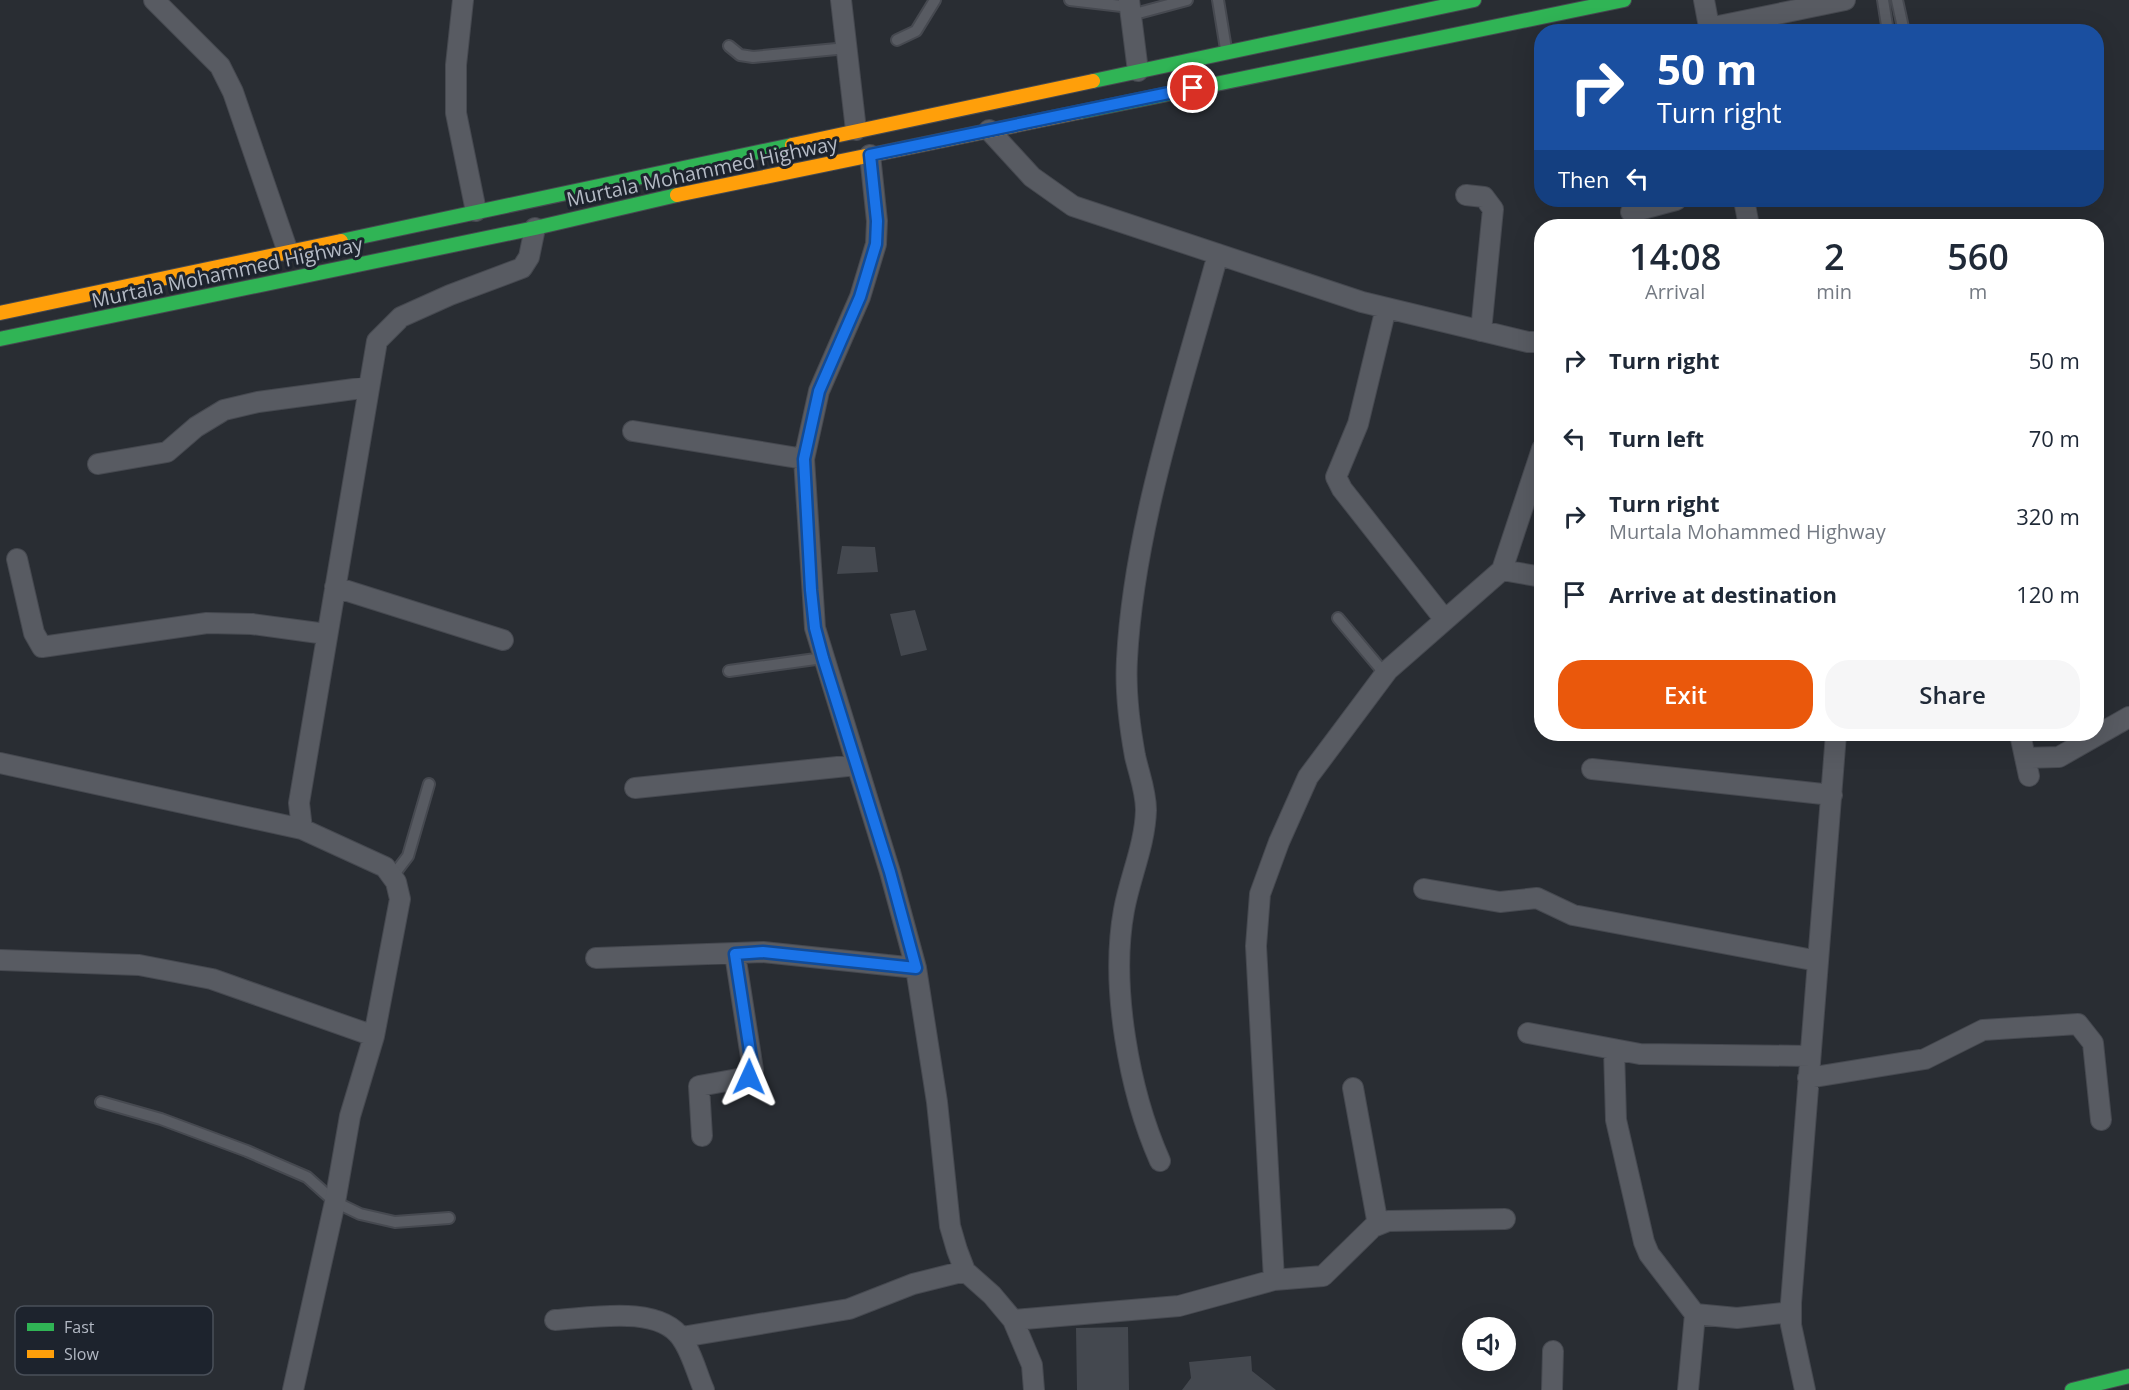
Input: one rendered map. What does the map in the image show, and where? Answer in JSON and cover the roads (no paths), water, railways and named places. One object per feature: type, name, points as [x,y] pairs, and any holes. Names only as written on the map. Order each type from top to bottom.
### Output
[{"type":"main road","name":"Murtala Mohammed Highway","points":[[0,313],[1474,0]]},
{"type":"main road","name":"Murtala Mohammed Highway","points":[[0,339],[535,228],[661,198],[1624,0]]},
{"type":"main road","points":[[2072,1390],[2121,1382]]},
{"type":"street","points":[[154,0],[220,66],[233,92],[288,252]]},
{"type":"street","points":[[463,0],[456,65],[456,113],[476,211]]},
{"type":"street","points":[[841,0],[856,130]]},
{"type":"street","points":[[1704,0],[1709,24]]},
{"type":"street","points":[[1737,24],[1845,0]]},
{"type":"street","points":[[1130,7],[1138,71]]},
{"type":"street","points":[[989,130],[1032,177],[1073,206],[1386,308],[1534,342]]},
{"type":"street","points":[[870,155],[877,221],[876,244],[860,297],[819,391],[804,459],[815,628],[890,872],[916,968],[937,1102],[950,1226],[965,1271],[992,1295],[1013,1320],[1032,1365],[1034,1390]]},
{"type":"street","points":[[1466,195],[1484,197],[1493,209],[1481,331]]},
{"type":"street","points":[[1631,212],[1650,207]]},
{"type":"street","points":[[302,829],[299,803],[377,341],[386,328],[401,316],[522,268],[529,257],[535,228]]},
{"type":"street","points":[[1160,1161],[1143,1124],[1134,1087],[1120,974],[1124,909],[1144,833],[1146,809],[1126,706],[1127,657],[1137,578],[1151,501],[1218,254]]},
{"type":"street","points":[[1386,308],[1358,424],[1336,477],[1342,489],[1445,620]]},
{"type":"street","points":[[98,465],[167,452],[196,427],[224,410],[258,402],[369,387]]},
{"type":"street","points":[[633,431],[804,459]]},
{"type":"street","points":[[1274,1280],[1256,946],[1260,894],[1279,842],[1308,777],[1385,674],[1502,570],[1534,472]]},
{"type":"street","points":[[17,559],[34,633],[42,646],[207,623],[252,624],[326,634]]},
{"type":"street","points":[[1502,570],[1534,576]]},
{"type":"street","points":[[335,587],[503,639]]},
{"type":"street","points":[[2104,731],[2129,717]]},
{"type":"street","points":[[1805,1390],[1791,1325],[1791,1312],[1836,741]]},
{"type":"street","points":[[2021,741],[2027,767],[2059,757],[2087,741]]},
{"type":"street","points":[[0,763],[302,829],[385,867],[396,882],[400,899],[375,1036],[350,1116],[335,1202],[293,1390]]},
{"type":"street","points":[[635,788],[857,765]]},
{"type":"street","points":[[1592,769],[1832,795]]},
{"type":"street","points":[[1424,889],[1500,902],[1537,898],[1573,915],[1818,961]]},
{"type":"street","points":[[596,958],[763,952],[916,968]]},
{"type":"street","points":[[702,1136],[699,1086],[749,1077],[753,1071],[735,954]]},
{"type":"street","points":[[0,960],[139,965],[212,979],[375,1036]]},
{"type":"street","points":[[1808,1078],[1925,1059],[1983,1030],[2078,1024],[2093,1043],[2101,1120]]},
{"type":"street","points":[[1528,1033],[1640,1054],[1810,1056]]},
{"type":"street","points":[[1614,1049],[1616,1120],[1644,1242],[1649,1254],[1695,1314],[1688,1390]]},
{"type":"street","points":[[1353,1088],[1378,1225]]},
{"type":"street","points":[[1013,1320],[1179,1306],[1274,1280],[1323,1276],[1378,1225],[1388,1221],[1505,1219]]},
{"type":"street","points":[[682,1337],[849,1309],[913,1284],[965,1271]]},
{"type":"street","points":[[1695,1314],[1737,1318],[1791,1312]]},
{"type":"street","points":[[555,1320],[639,1316],[660,1322],[682,1337],[704,1390]]},
{"type":"street","points":[[1552,1390],[1553,1351]]},
{"type":"lane","points":[[897,40],[916,31],[935,0]]},
{"type":"lane","points":[[1070,0],[1130,7],[1187,0]]},
{"type":"lane","points":[[1218,0],[1226,52]]},
{"type":"lane","points":[[1883,0],[1887,24]]},
{"type":"lane","points":[[1897,0],[1903,24]]},
{"type":"lane","points":[[729,46],[740,55],[753,57],[847,48]]},
{"type":"lane","points":[[1338,618],[1385,674]]},
{"type":"lane","points":[[729,670],[823,658]]},
{"type":"lane","points":[[392,877],[408,856],[429,784]]},
{"type":"lane","points":[[101,1102],[161,1119],[247,1151],[307,1177],[335,1202],[360,1214],[395,1222],[449,1218]]}]
